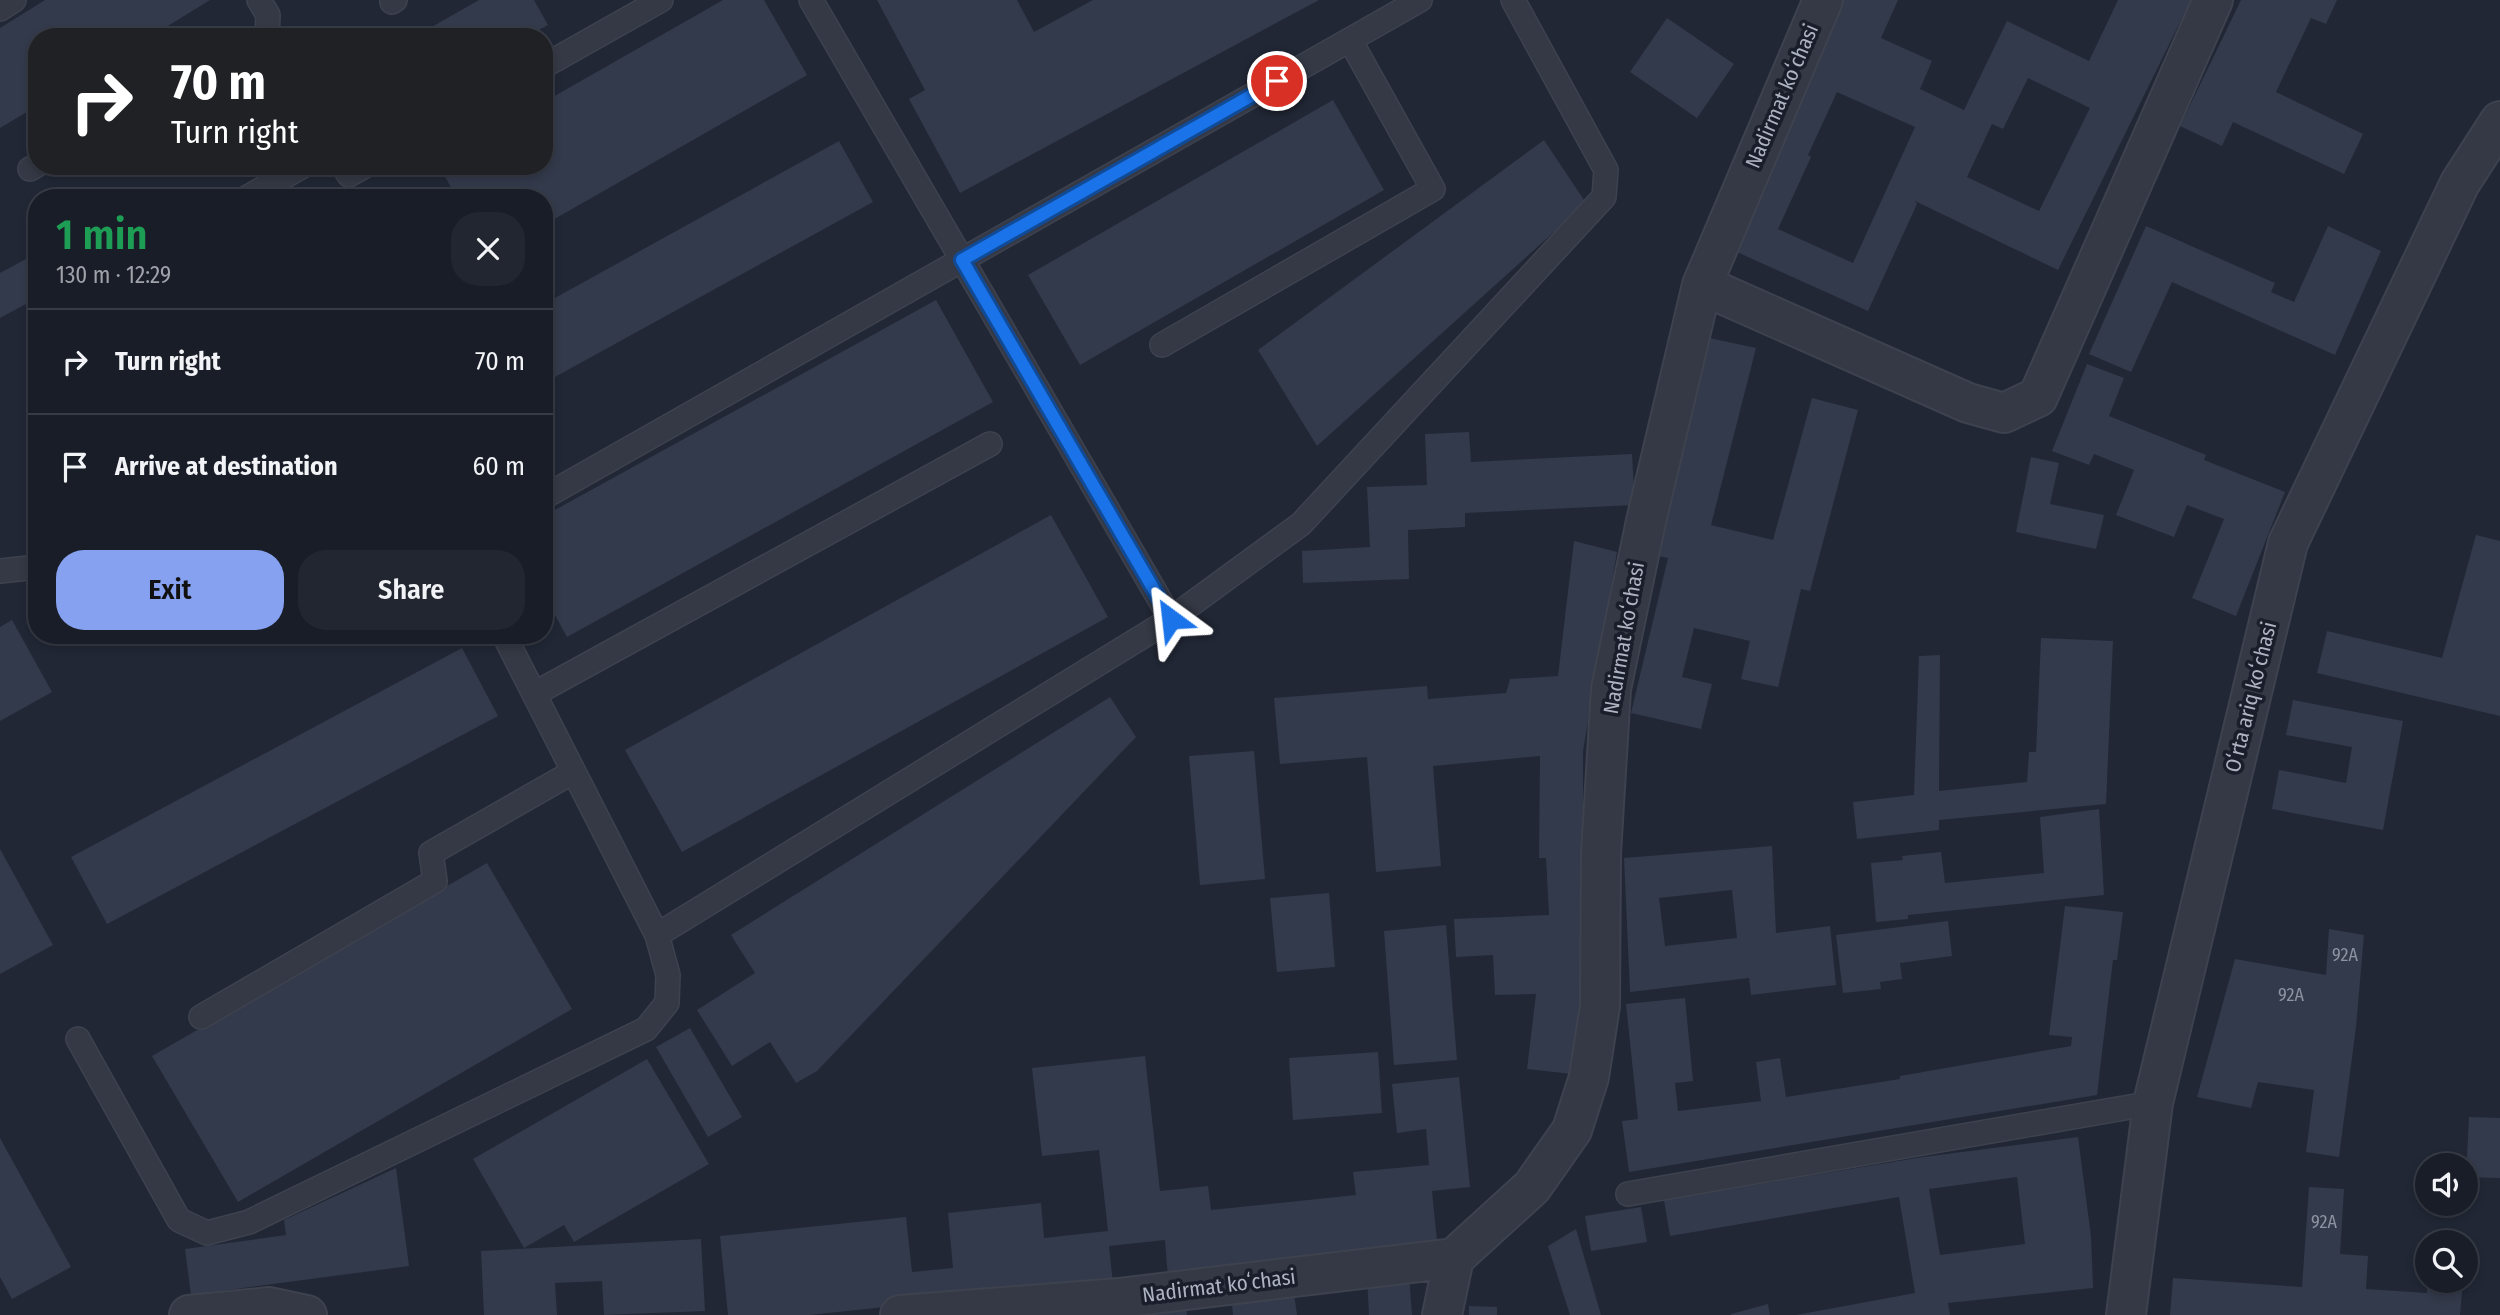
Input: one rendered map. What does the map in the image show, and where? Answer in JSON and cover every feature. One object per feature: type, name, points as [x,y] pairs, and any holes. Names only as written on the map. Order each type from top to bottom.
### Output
[{"type":"street","name":"Nadirmat koʻchasi","points":[[900,1315],[1119,1298],[1454,1258],[1532,1187],[1572,1130],[1589,1077],[1600,1006],[1601,853],[1611,689],[1646,520],[1702,285],[1823,0]]},
{"type":"street","points":[[1702,285],[1968,403],[2004,413],[2038,397],[2213,0]]},
{"type":"street","name":"Oʻrta ariq koʻchasi","points":[[2126,1315],[2153,1103],[2288,543],[2460,183],[2500,121]]},
{"type":"street","points":[[1442,1315],[1454,1258]]},
{"type":"street","points":[[189,1315],[269,1307],[307,1315]]},
{"type":"lane","points":[[0,9],[14,0]]},
{"type":"lane","points":[[259,0],[268,15],[267,28]]},
{"type":"lane","points":[[553,61],[661,0]]},
{"type":"lane","points":[[811,0],[1171,619]]},
{"type":"lane","points":[[553,492],[1420,0]]},
{"type":"lane","points":[[657,935],[1171,619],[1301,524],[1604,197],[1606,170],[1513,0]]},
{"type":"lane","points":[[1162,345],[1433,189],[1350,40]]},
{"type":"lane","points":[[262,189],[287,175]]},
{"type":"lane","points":[[534,694],[990,444]]},
{"type":"lane","points":[[0,571],[28,568]]},
{"type":"lane","points":[[78,1040],[179,1220],[207,1233],[249,1222],[646,1029],[667,1003],[668,975],[657,935],[509,644]]},
{"type":"lane","points":[[201,1017],[435,881],[431,853],[573,772]]},
{"type":"lane","points":[[1628,1194],[2153,1103]]},
{"type":"building","points":[[45,0],[210,0],[165,28],[28,28],[28,111],[0,128],[0,28]]},
{"type":"building","points":[[479,0],[534,0],[548,25],[542,28],[430,28]]},
{"type":"building","points":[[723,0],[764,0],[807,75],[553,220],[553,189],[452,189],[444,175],[553,175],[553,97]]},
{"type":"building","points":[[877,0],[1017,0],[1034,32],[1093,0],[1319,0],[960,193],[909,99],[925,90]]},
{"type":"building","points":[[1839,0],[1898,0],[1881,38],[1932,61],[1920,89],[1964,110],[2007,21],[2089,61],[2118,0],[2191,0],[2058,270],[1915,201],[1917,204],[1868,311],[1728,248]],"holes":[[[2028,78],[2090,108],[2039,211],[1967,177],[1992,124],[2003,129]],[[1837,92],[1915,127],[1853,263],[1778,229]]]},
{"type":"building","points":[[2241,0],[2337,0],[2326,24],[2311,18],[2276,92],[2363,134],[2344,174],[2233,122],[2222,146],[2180,126]]},
{"type":"building","points":[[1667,18],[1734,64],[1697,118],[1630,72]]},
{"type":"building","points":[[1333,100],[1384,190],[1080,365],[1028,275]]},
{"type":"building","points":[[1544,140],[1586,203],[1317,446],[1258,350]]},
{"type":"building","points":[[839,141],[873,202],[553,378],[553,299]]},
{"type":"building","points":[[2146,226],[2275,283],[2271,292],[2294,302],[2328,226],[2381,251],[2335,355],[2172,282],[2131,372],[2089,354]]},
{"type":"building","points":[[28,258],[28,303],[0,318],[0,273]]},
{"type":"building","points":[[936,300],[993,402],[567,637],[553,611],[553,511]]},
{"type":"building","points":[[1700,336],[1756,348],[1711,525],[1773,540],[1812,398],[1858,410],[1810,591],[1801,589],[1778,687],[1741,679],[1750,641],[1694,628],[1682,677],[1712,684],[1701,729],[1631,713],[1668,558],[1653,555]]},
{"type":"building","points":[[2087,364],[2124,378],[2109,416],[2206,455],[2204,460],[2285,492],[2236,616],[2192,598],[2224,519],[2187,505],[2174,537],[2116,515],[2134,470],[2094,454],[2089,465],[2052,451]]},
{"type":"building","points":[[1469,432],[1471,462],[1632,454],[1635,505],[1465,513],[1465,527],[1408,530],[1409,579],[1303,583],[1302,551],[1370,547],[1367,487],[1427,485],[1425,434]]},
{"type":"building","points":[[2031,457],[2059,463],[2050,504],[2104,515],[2096,549],[2016,532]]},
{"type":"building","points":[[1051,515],[1108,617],[682,852],[625,750]]},
{"type":"building","points":[[2476,535],[2500,541],[2500,716],[2317,673],[2327,631],[2442,658]]},
{"type":"building","points":[[1574,541],[1617,552],[1583,751],[1583,858],[1587,951],[1572,1074],[1527,1069],[1536,994],[1495,995],[1493,955],[1456,957],[1454,919],[1549,915],[1546,858],[1539,858],[1540,756],[1433,766],[1441,866],[1376,872],[1367,757],[1280,764],[1274,698],[1427,686],[1428,699],[1506,693],[1510,679],[1558,676]]},
{"type":"building","points":[[12,620],[52,692],[0,721],[0,627]]},
{"type":"building","points":[[2041,638],[2113,641],[2106,804],[1939,820],[1939,830],[1857,839],[1853,802],[1914,795],[1919,656],[1940,655],[1939,791],[2027,782],[2029,752],[2036,752]]},
{"type":"building","points":[[462,648],[498,716],[107,924],[71,857]]},
{"type":"building","points":[[1110,697],[1136,737],[817,1071],[796,1083],[770,1042],[732,1066],[697,1010],[755,973],[731,935]]},
{"type":"building","points":[[2293,700],[2403,721],[2383,830],[2272,809],[2279,770],[2346,783],[2352,747],[2286,735]]},
{"type":"building","points":[[1254,751],[1265,879],[1200,885],[1189,756]]},
{"type":"building","points":[[2099,809],[2104,895],[1908,915],[1908,919],[1876,922],[1871,863],[1903,860],[1902,856],[1941,852],[1945,883],[2044,873],[2040,817]]},
{"type":"building","points":[[1772,846],[1776,933],[1830,926],[1836,985],[1751,995],[1749,978],[1630,992],[1624,858]],"holes":[[[1732,890],[1737,938],[1665,946],[1659,898]]]},
{"type":"building","points":[[0,849],[53,945],[0,974]]},
{"type":"building","points":[[487,863],[572,1009],[238,1202],[152,1056]]},
{"type":"building","points":[[1329,893],[1335,967],[1277,972],[1270,898]]},
{"type":"building","points":[[2065,906],[2123,912],[2117,960],[2113,960],[2097,1095],[1629,1172],[1622,1121],[1638,1119],[1626,1004],[1685,998],[1693,1081],[1675,1083],[1678,1111],[1761,1101],[1756,1062],[1780,1058],[1786,1097],[1900,1079],[1900,1076],[2071,1046],[2072,1037],[2049,1035]]},
{"type":"building","points":[[1948,921],[1952,956],[1900,963],[1902,979],[1880,982],[1881,989],[1843,993],[1836,935]]},
{"type":"building","points":[[1446,925],[1457,1060],[1394,1065],[1384,931]]},
{"type":"building","points":[[2329,929],[2364,935],[2356,1027],[2339,1157],[2306,1152],[2314,1090],[2258,1082],[2251,1108],[2197,1097],[2235,959],[2326,975]]},
{"type":"building","points":[[690,1028],[742,1117],[708,1137],[656,1047]]},
{"type":"building","points":[[1378,1052],[1382,1113],[1293,1120],[1289,1058]]},
{"type":"building","points":[[1145,1056],[1160,1191],[1208,1186],[1211,1210],[1356,1195],[1353,1172],[1429,1165],[1426,1129],[1397,1133],[1392,1084],[1459,1077],[1470,1187],[1432,1191],[1438,1251],[1168,1278],[1165,1240],[1109,1246],[1113,1283],[809,1315],[728,1315],[720,1236],[906,1217],[912,1272],[953,1268],[948,1213],[1041,1203],[1044,1238],[1108,1231],[1099,1150],[1042,1156],[1032,1068]]},
{"type":"building","points":[[647,1059],[709,1164],[574,1242],[564,1225],[524,1248],[473,1159]]},
{"type":"building","points":[[2469,1117],[2500,1118],[2500,1178],[2478,1177],[2478,1153],[2467,1153]]},
{"type":"building","points":[[2078,1137],[2091,1236],[2093,1288],[1948,1303],[1950,1315],[1796,1315],[1915,1293],[1899,1197],[1670,1236],[1664,1200],[1923,1157]],"holes":[[[2017,1177],[2025,1244],[1940,1255],[1929,1189]]]},
{"type":"building","points":[[0,1138],[71,1267],[12,1299],[0,1277]]},
{"type":"building","points":[[396,1168],[409,1266],[191,1295],[185,1249],[286,1235],[284,1220]]},
{"type":"building","points":[[2309,1187],[2344,1189],[2340,1254],[2368,1256],[2366,1289],[2462,1293],[2460,1315],[2170,1315],[2173,1278],[2302,1287]]},
{"type":"building","points":[[1641,1207],[1647,1242],[1591,1251],[1585,1216]]},
{"type":"building","points":[[1576,1229],[1601,1315],[1570,1315],[1548,1246]]},
{"type":"building","points":[[701,1239],[705,1311],[604,1315],[602,1281],[555,1283],[557,1315],[484,1315],[481,1251]]},
{"type":"building","points":[[1409,1274],[1412,1315],[1369,1315],[1367,1276]]},
{"type":"building","points":[[1293,1287],[1297,1315],[1233,1315],[1231,1294]]},
{"type":"building","points":[[1768,1304],[1770,1315],[1731,1315],[1731,1314]]},
{"type":"building","points":[[1186,1306],[1187,1315],[1119,1315]]},
{"type":"building","points":[[1469,1306],[1497,1307],[1497,1315],[1469,1315]]},
{"type":"route","points":[[1171,619],[962,260],[1277,81]]}]
